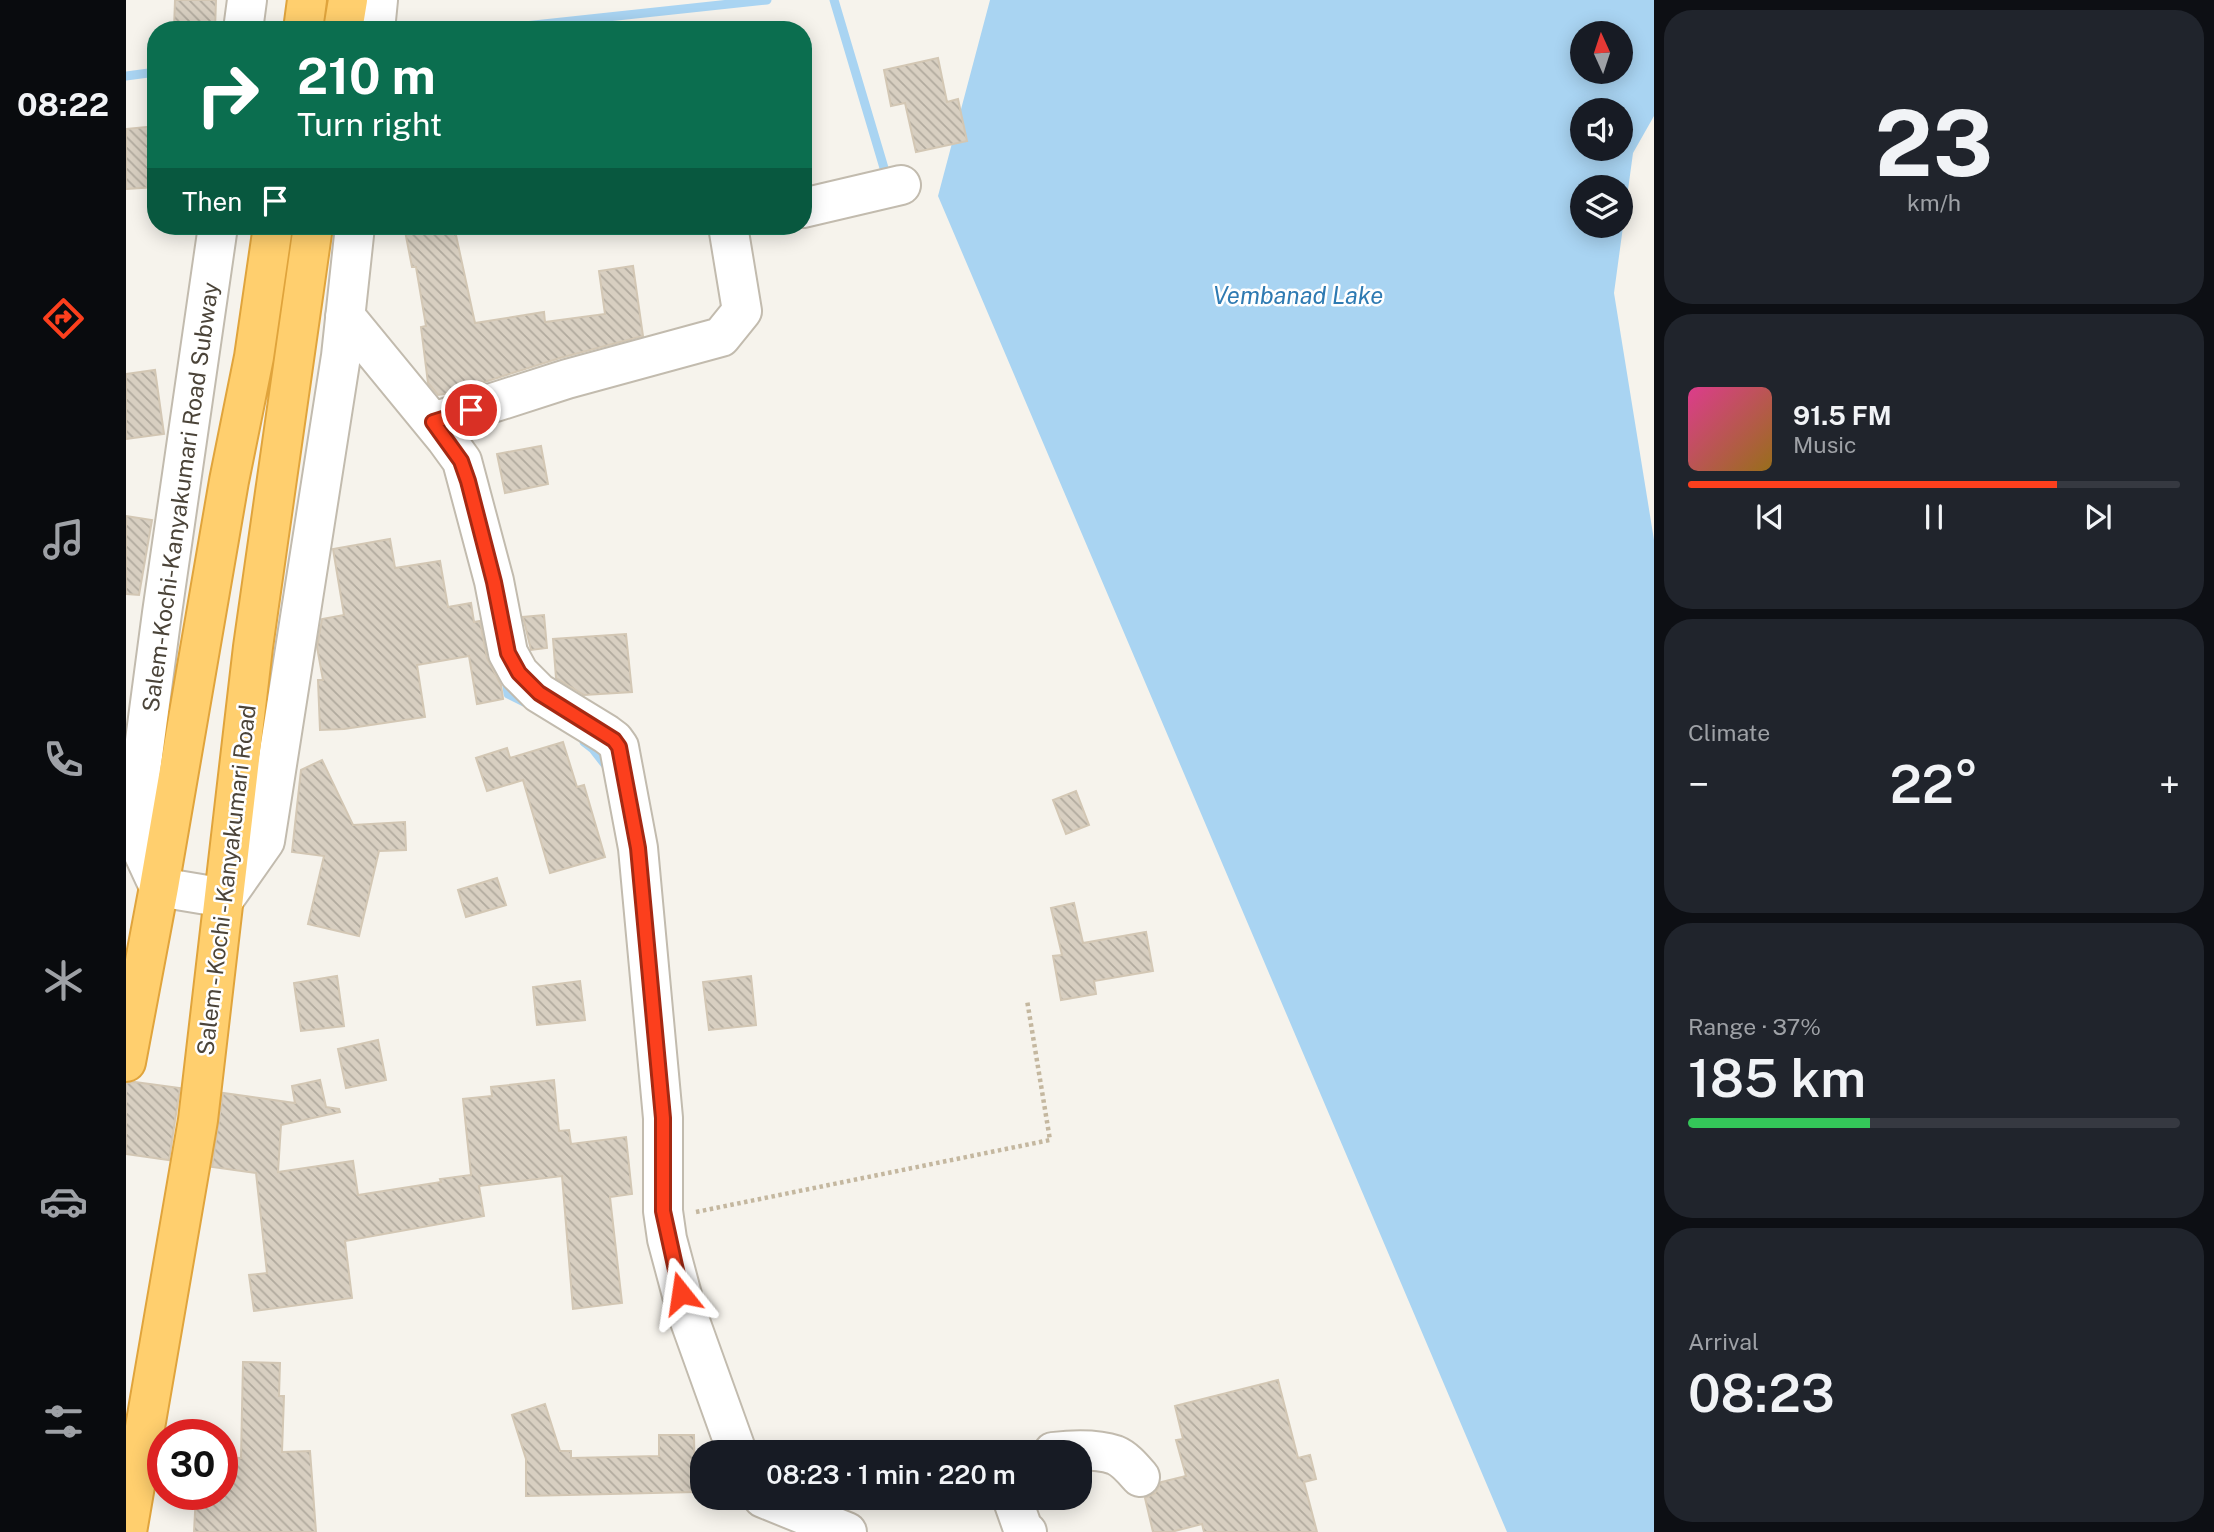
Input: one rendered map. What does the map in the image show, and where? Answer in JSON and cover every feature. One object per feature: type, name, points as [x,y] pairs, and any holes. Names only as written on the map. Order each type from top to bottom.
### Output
[{"type":"highway","points":[[304,21],[307,0]]},
{"type":"highway","points":[[344,21],[348,0]]},
{"type":"highway","points":[[126,1062],[229,481],[254,357],[272,235]]},
{"type":"highway","name":"Salem - Kochi - Kanyakumari Road","points":[[127,1532],[198,1120],[253,647],[312,235]]},
{"type":"street","points":[[244,21],[247,0]]},
{"type":"street","points":[[376,21],[377,0]]},
{"type":"street","points":[[812,206],[901,184]]},
{"type":"street","name":"Salem-Kochi-Kanyakumari Road Subway","points":[[159,887],[133,831],[217,235]]},
{"type":"street","points":[[159,887],[225,898],[265,841],[345,316],[354,235]]},
{"type":"street","points":[[433,422],[567,379],[721,337],[742,311],[729,235]]},
{"type":"street","points":[[345,316],[433,422],[461,461],[494,582],[508,653],[519,673],[539,693],[614,740],[619,747],[638,848],[663,1118],[664,1219],[686,1310],[733,1440]]},
{"type":"street","points":[[1092,1452],[1115,1455],[1129,1464],[1140,1477]]},
{"type":"street","points":[[793,1510],[847,1532]]},
{"type":"street","points":[[1016,1510],[1023,1529],[1027,1532]]},
{"type":"path","points":[[664,1219],[1049,1140],[1027,1000]]},
{"type":"water","name":"Vembanad Lake","points":[[990,0],[1654,0],[1654,116],[1633,153],[1633,98],[1570,98],[1570,161],[1632,161],[1630,175],[1570,175],[1570,238],[1621,238],[1614,293],[1654,540],[1654,1532],[1507,1532],[938,196]]},
{"type":"building","points":[[175,0],[216,0],[215,21],[174,21]]},
{"type":"building","points":[[938,58],[947,102],[958,99],[967,141],[916,152],[905,103],[891,106],[884,70]]},
{"type":"building","points":[[147,127],[147,188],[126,189],[126,129]]},
{"type":"building","points":[[406,235],[456,235],[475,323],[544,312],[545,322],[605,314],[599,271],[633,266],[643,336],[438,395],[428,383],[421,327],[426,326],[416,267],[412,267]]},
{"type":"building","points":[[155,370],[164,434],[126,439],[126,374]]},
{"type":"building","points":[[541,446],[548,484],[505,493],[497,454]]},
{"type":"building","points":[[126,516],[152,520],[139,595],[126,594]]},
{"type":"building","points":[[390,539],[395,568],[440,561],[448,607],[471,603],[474,622],[480,621],[487,658],[501,685],[503,699],[477,704],[469,656],[417,665],[425,717],[320,730],[318,680],[323,680],[317,647],[322,619],[344,615],[333,549]]},
{"type":"building","points":[[544,615],[547,648],[531,650],[523,617]]},
{"type":"building","points":[[626,634],[632,692],[584,695],[556,678],[553,639]]},
{"type":"building","points":[[563,742],[577,787],[584,785],[605,857],[550,873],[523,780],[487,791],[476,758],[507,748],[510,758]]},
{"type":"building","points":[[322,760],[353,825],[405,822],[406,850],[379,851],[359,936],[308,924],[324,856],[292,852],[301,770]]},
{"type":"building","points":[[1076,791],[1089,825],[1066,834],[1053,800]]},
{"type":"building","points":[[497,878],[506,905],[466,917],[458,890]]},
{"type":"building","points":[[1074,903],[1083,943],[1146,932],[1153,971],[1094,981],[1096,994],[1061,1000],[1053,956],[1062,955],[1051,908]]},
{"type":"building","points":[[337,976],[344,1026],[301,1031],[294,983]]},
{"type":"building","points":[[751,976],[756,1025],[709,1030],[703,982]]},
{"type":"building","points":[[580,981],[585,1020],[537,1025],[533,987]]},
{"type":"building","points":[[378,1040],[386,1080],[346,1088],[338,1049]]},
{"type":"building","points":[[320,1080],[326,1107],[339,1109],[340,1112],[281,1125],[278,1172],[353,1161],[358,1195],[471,1175],[463,1099],[492,1096],[491,1087],[554,1080],[559,1131],[569,1130],[571,1144],[626,1137],[632,1194],[610,1197],[622,1303],[573,1309],[562,1176],[479,1186],[484,1216],[345,1241],[352,1298],[254,1311],[249,1275],[267,1273],[256,1173],[212,1167],[223,1093],[295,1103],[292,1086]]},
{"type":"building","points":[[126,1083],[180,1088],[169,1160],[126,1154]]},
{"type":"building","points":[[243,1362],[280,1363],[279,1396],[284,1396],[282,1452],[310,1451],[316,1532],[194,1532],[195,1510],[238,1510],[238,1458],[241,1458]]},
{"type":"building","points":[[1278,1380],[1298,1458],[1310,1455],[1316,1479],[1304,1482],[1317,1532],[1204,1532],[1202,1524],[1171,1532],[1153,1532],[1145,1498],[1155,1493],[1161,1482],[1186,1476],[1176,1440],[1183,1439],[1175,1406]]},
{"type":"building","points":[[545,1404],[560,1451],[571,1451],[571,1458],[659,1456],[659,1435],[694,1435],[694,1440],[690,1440],[690,1492],[526,1496],[526,1459],[512,1415]]},
{"type":"waterway","points":[[571,21],[767,0]]},
{"type":"waterway","points":[[834,0],[887,178]]},
{"type":"waterway","points":[[126,76],[147,73]]},
{"type":"waterway","points":[[506,679],[508,694],[526,703]]},
{"type":"waterway","points":[[584,742],[607,767]]},
{"type":"route","points":[[471,410],[433,422],[461,461],[468,481],[494,582],[508,653],[519,673],[539,693],[614,740],[622,757],[638,848],[663,1118],[663,1211],[681,1293]]}]
